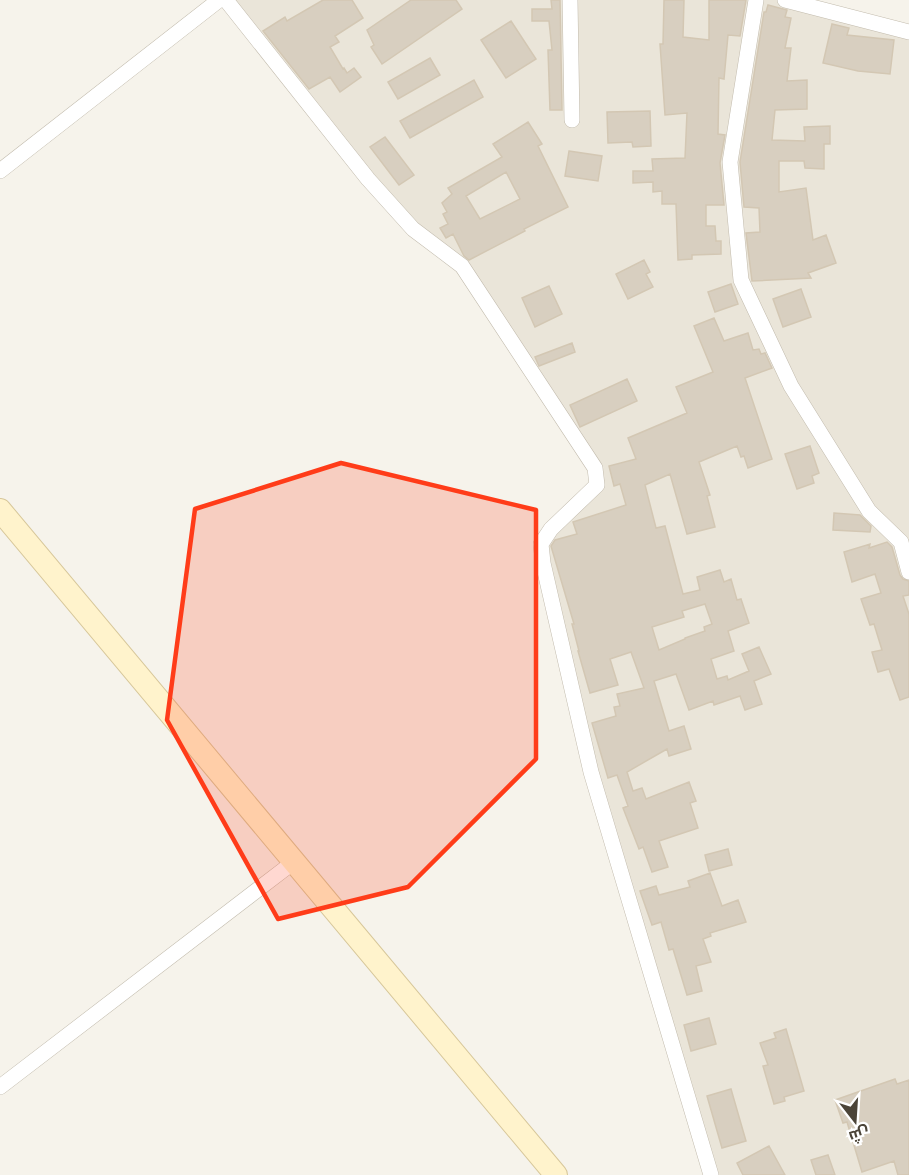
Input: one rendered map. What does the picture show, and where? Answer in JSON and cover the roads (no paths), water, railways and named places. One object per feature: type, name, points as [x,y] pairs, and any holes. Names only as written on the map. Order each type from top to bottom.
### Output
[{"type":"main road","points":[[0,510],[556,1175]]},
{"type":"street","points":[[0,171],[219,0]]},
{"type":"street","points":[[226,0],[368,179],[413,229],[462,266],[595,468],[597,485],[550,529],[541,544],[543,563],[591,771],[711,1175]]},
{"type":"street","points":[[570,0],[572,120]]},
{"type":"street","points":[[756,0],[730,162],[741,280],[791,386],[869,511],[905,542],[909,572]]},
{"type":"street","points":[[785,0],[909,32]]},
{"type":"street","points":[[0,1087],[295,861]]}]
